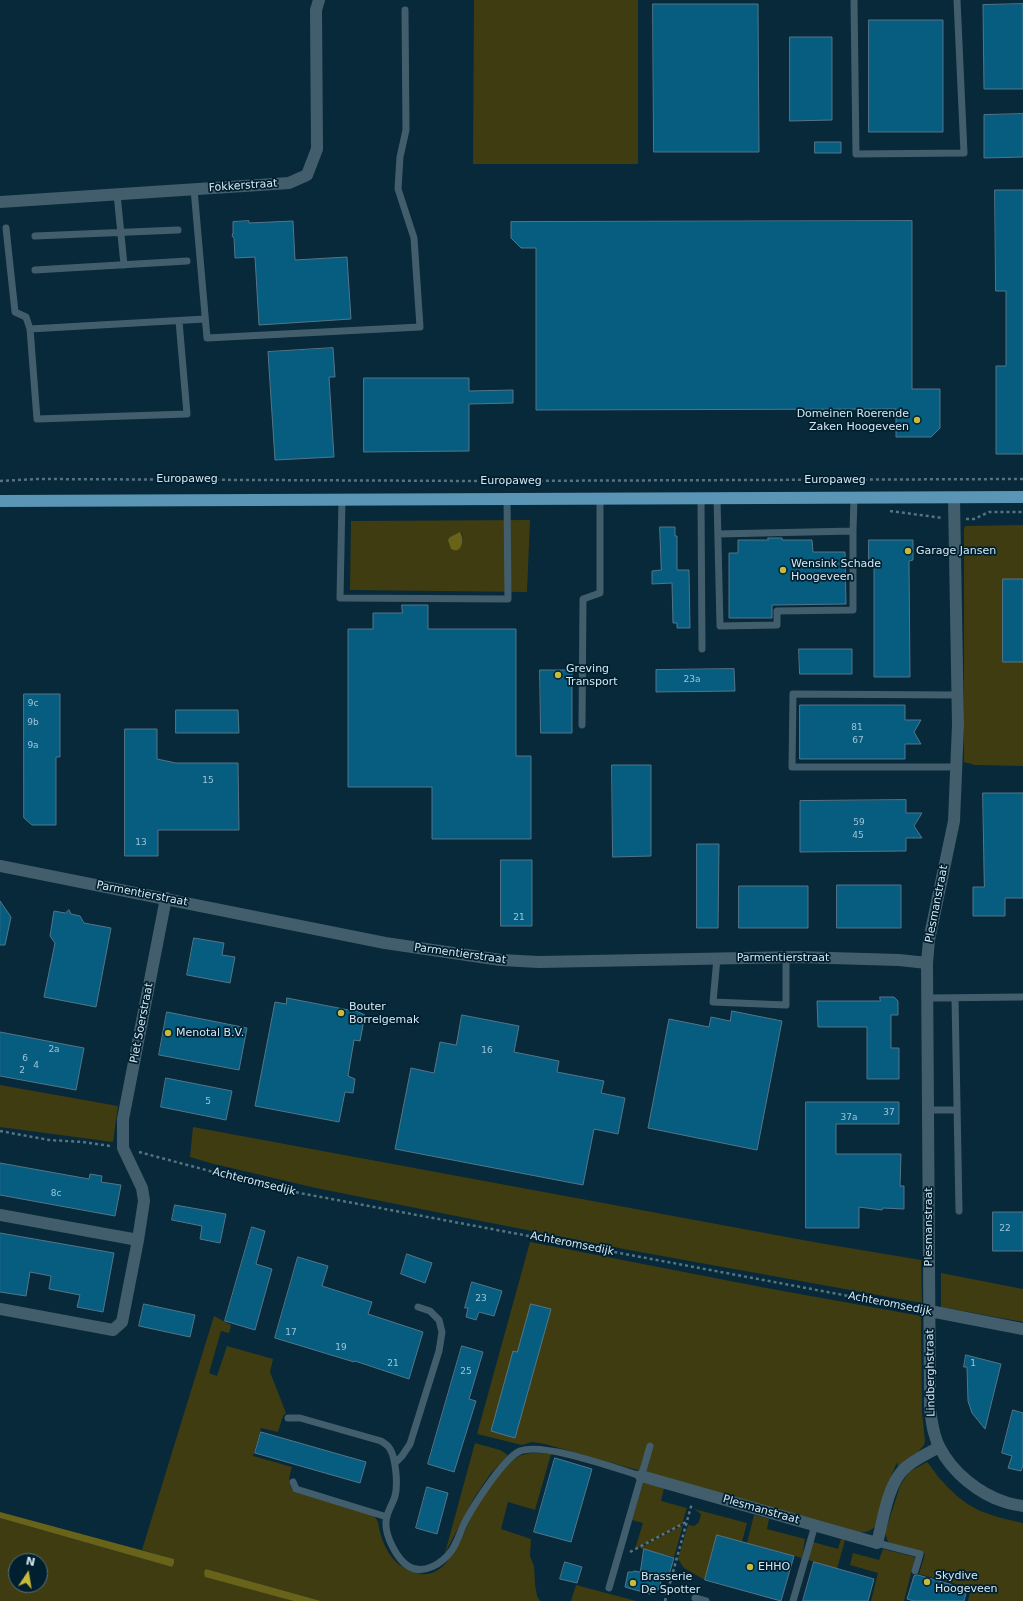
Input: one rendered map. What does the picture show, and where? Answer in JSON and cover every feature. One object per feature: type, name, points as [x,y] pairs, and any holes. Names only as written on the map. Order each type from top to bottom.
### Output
[{"type":"main road","name":"Europaweg","points":[[0,501],[1023,497]]},
{"type":"street","name":"Fokkerstraat","points":[[0,202],[289,183],[307,175],[317,149],[316,10],[320,0]]},
{"type":"street","name":"Plesmanstraat","points":[[930,1311],[927,963],[929,940],[954,822],[957,695],[954,498]]},
{"type":"street","name":"Parmentierstraat","points":[[0,866],[166,898],[384,943],[501,960],[540,962],[786,957],[899,960],[927,963]]},
{"type":"street","name":"Piet Soerstraat","points":[[123,1148],[123,1119],[166,898]]},
{"type":"street","points":[[0,1309],[113,1330],[122,1322],[144,1201],[142,1188],[123,1148]]},
{"type":"street","points":[[0,1214],[138,1240]]},
{"type":"street","name":"Achteromsedijk","points":[[930,1311],[1023,1328]]},
{"type":"street","name":"Lindberghstraat","points":[[930,1311],[930,1409],[933,1429],[939,1447],[949,1462],[961,1475],[979,1490],[1004,1502],[1023,1506]]},
{"type":"street","points":[[877,1543],[892,1488],[898,1476],[909,1465],[939,1447]]},
{"type":"street","name":"Plesmanstraat","points":[[641,1476],[877,1543]]},
{"type":"lane","points":[[854,0],[856,154],[964,153],[957,0]]},
{"type":"lane","points":[[194,189],[207,338],[420,327],[414,238],[398,189],[400,157],[406,130],[405,10]]},
{"type":"lane","points":[[117,194],[124,264]]},
{"type":"lane","points":[[6,228],[15,312],[26,317],[30,329],[37,419],[187,414],[179,321]]},
{"type":"lane","points":[[35,236],[178,230]]},
{"type":"lane","points":[[35,270],[187,261]]},
{"type":"lane","points":[[30,329],[205,319]]},
{"type":"lane","points":[[717,498],[720,626],[777,625],[777,611],[853,610],[854,498]]},
{"type":"lane","points":[[342,499],[340,598],[508,599],[507,499]]},
{"type":"lane","points":[[582,725],[583,599],[600,593],[600,499]]},
{"type":"lane","points":[[701,499],[702,649]]},
{"type":"lane","points":[[718,534],[853,531]]},
{"type":"lane","points":[[956,767],[792,767],[793,694],[957,695]]},
{"type":"lane","points":[[716,958],[713,1002],[786,1005],[786,957]]},
{"type":"lane","points":[[928,998],[1023,997]]},
{"type":"lane","points":[[955,998],[959,1211]]},
{"type":"lane","points":[[928,1110],[957,1110]]},
{"type":"lane","points":[[395,1463],[410,1444],[438,1351],[442,1332],[439,1320],[430,1311],[418,1307]]},
{"type":"lane","points":[[288,1418],[300,1418],[381,1441],[390,1447],[395,1463],[396,1495],[386,1522],[389,1540],[400,1560],[410,1567],[421,1570],[436,1565],[452,1550],[466,1520],[483,1492],[504,1465],[520,1451],[535,1448],[556,1452],[641,1476]]},
{"type":"lane","points":[[608,1588],[650,1446]]},
{"type":"lane","points":[[293,1482],[296,1489],[387,1517]]},
{"type":"lane","points":[[793,1601],[815,1525]]},
{"type":"lane","points":[[877,1543],[920,1554],[915,1571]]},
{"type":"lane","points":[[695,1598],[706,1601]]},
{"type":"path","name":"Europaweg","points":[[0,481],[37,479],[480,481],[1023,479]]},
{"type":"path","name":"Achteromsedijk","points":[[0,1131],[49,1140],[83,1142],[123,1148],[273,1188],[930,1311]]},
{"type":"path","points":[[665,1601],[695,1491]]},
{"type":"path","points":[[617,1559],[686,1522]]},
{"type":"shaded area","points":[[474,0],[638,0],[638,164],[473,164]]},
{"type":"shaded area","points":[[530,520],[527,592],[350,590],[351,521]],"holes":[[[462,533],[462,543],[460,547],[457,550],[452,550],[450,537]]]},
{"type":"shaded area","points":[[1023,525],[1023,766],[975,765],[964,762],[964,529],[965,526]]},
{"type":"shaded area","points":[[460,532],[462,535],[462,545],[458,550],[451,549],[448,540],[450,537]]},
{"type":"shaded area","points":[[0,1085],[118,1106],[113,1142],[0,1127]]},
{"type":"shaded area","points":[[193,1127],[819,1243],[921,1260],[922,1303],[629,1250],[476,1220],[316,1188],[210,1163],[190,1157]]},
{"type":"shaded area","points":[[530,1242],[761,1287],[921,1316],[922,1412],[925,1441],[924,1445],[919,1451],[898,1467],[897,1462],[886,1489],[877,1524],[869,1531],[858,1532],[545,1444],[532,1442],[522,1445],[477,1434]]},
{"type":"shaded area","points":[[941,1273],[1023,1289],[1023,1322],[941,1307]]},
{"type":"shaded area","points":[[214,1316],[231,1325],[229,1333],[221,1331],[209,1373],[217,1376],[227,1346],[273,1359],[270,1372],[286,1413],[283,1416],[278,1432],[261,1428],[253,1456],[292,1467],[289,1480],[290,1486],[294,1492],[373,1515],[377,1521],[382,1539],[390,1555],[397,1563],[410,1571],[428,1574],[438,1570],[447,1562],[461,1540],[483,1496],[511,1461],[528,1453],[551,1454],[535,1510],[508,1502],[501,1529],[531,1539],[530,1556],[534,1566],[537,1596],[540,1601],[321,1601],[206,1569],[206,1577],[293,1601],[0,1601],[0,1518],[172,1567],[174,1559],[142,1550]]},
{"type":"shaded area","points":[[475,1443],[500,1450],[508,1455],[491,1473],[474,1498],[445,1553]]},
{"type":"shaded area","points":[[927,1462],[951,1491],[969,1505],[988,1514],[1023,1523],[1023,1601],[968,1601],[971,1588],[919,1574],[925,1554],[888,1542],[885,1533],[900,1486],[909,1472]]},
{"type":"shaded area","points":[[643,1483],[664,1488],[661,1501],[687,1508],[682,1524],[635,1549],[643,1523],[632,1520]]},
{"type":"shaded area","points":[[694,1509],[747,1523],[742,1542],[717,1535],[705,1580],[684,1568],[678,1559],[688,1525],[694,1526],[699,1522],[701,1514]]},
{"type":"shaded area","points":[[0,1512],[174,1559],[174,1563],[172,1567],[0,1518]]},
{"type":"shaded area","points":[[754,1515],[769,1519],[767,1529],[805,1539],[802,1558],[747,1543]]},
{"type":"shaded area","points":[[683,1525],[674,1557],[639,1548]]},
{"type":"shaded area","points":[[841,1539],[845,1540],[837,1569],[808,1560],[813,1542],[838,1549]]},
{"type":"shaded area","points":[[883,1549],[915,1557],[904,1601],[871,1601],[878,1573],[850,1565],[853,1553],[879,1560]]},
{"type":"shaded area","points":[[206,1569],[321,1601],[293,1601],[205,1577],[204,1572]]},
{"type":"shaded area","points":[[576,1585],[636,1601],[571,1601]]},
{"type":"building","points":[[653,4],[758,4],[759,152],[654,152]]},
{"type":"building","points":[[1023,4],[1023,89],[984,89],[983,5]]},
{"type":"building","points":[[869,20],[943,20],[943,132],[869,132]]},
{"type":"building","points":[[790,37],[832,37],[832,120],[790,121]]},
{"type":"building","points":[[1023,114],[1023,157],[984,158],[984,115]]},
{"type":"building","points":[[815,142],[841,142],[841,153],[815,153]]},
{"type":"building","points":[[995,190],[1023,190],[1023,454],[996,454],[996,366],[1006,366],[1006,291],[996,291]]},
{"type":"building","points":[[249,221],[249,223],[293,221],[295,260],[347,257],[351,319],[259,325],[255,257],[235,258],[234,238],[232,236],[233,222]]},
{"type":"building","points":[[912,221],[912,389],[940,389],[940,428],[931,437],[896,437],[896,409],[536,410],[536,248],[521,248],[511,238],[511,222]]},
{"type":"building","points":[[333,348],[335,377],[329,377],[334,457],[275,460],[268,352]]},
{"type":"building","points":[[364,378],[469,378],[469,391],[513,390],[513,403],[469,404],[469,451],[364,452]]},
{"type":"building","points":[[660,527],[675,527],[675,536],[677,536],[677,570],[689,570],[690,628],[677,628],[677,623],[673,623],[672,583],[652,584],[652,571],[661,570]]},
{"type":"building","points":[[768,538],[782,538],[782,540],[812,540],[813,552],[845,552],[846,604],[772,605],[772,618],[729,618],[729,553],[738,553],[738,540],[768,540]]},
{"type":"building","points":[[869,540],[913,540],[913,560],[909,561],[910,677],[874,677],[874,561],[869,561]]},
{"type":"building","points":[[1003,579],[1023,579],[1023,662],[1003,662]]},
{"type":"building","points":[[402,605],[428,605],[428,629],[516,629],[516,756],[531,756],[531,839],[432,839],[432,787],[348,787],[348,629],[373,629],[373,613],[402,613]]},
{"type":"building","points":[[799,649],[852,649],[852,674],[800,674]]},
{"type":"building","points":[[734,669],[735,691],[656,692],[656,670]]},
{"type":"building","points":[[540,670],[572,670],[572,733],[541,733]]},
{"type":"building","points":[[24,694],[60,694],[60,757],[56,757],[56,825],[32,825],[24,818]]},
{"type":"building","points":[[800,705],[905,705],[905,720],[921,720],[914,732],[921,744],[905,744],[905,759],[800,759]]},
{"type":"building","points":[[176,710],[238,710],[239,733],[176,733]]},
{"type":"building","points":[[125,729],[157,729],[157,759],[176,763],[238,763],[239,830],[158,830],[158,856],[125,856]]},
{"type":"building","points":[[612,765],[651,765],[651,856],[613,857]]},
{"type":"building","points":[[983,793],[1023,793],[1023,898],[1005,898],[1005,916],[973,916],[973,887],[984,887]]},
{"type":"building","points":[[906,800],[906,813],[922,813],[914,826],[922,838],[906,838],[906,851],[800,852],[800,801]]},
{"type":"building","points":[[697,844],[719,844],[718,928],[697,928]]},
{"type":"building","points":[[501,860],[532,860],[532,926],[501,926]]},
{"type":"building","points":[[837,885],[901,885],[901,928],[837,928]]},
{"type":"building","points":[[739,886],[808,886],[808,928],[739,928]]},
{"type":"building","points":[[0,901],[11,917],[5,945],[0,945]]},
{"type":"building","points":[[69,910],[71,914],[80,916],[84,923],[111,928],[96,1007],[44,997],[55,943],[50,936],[54,911],[65,913]]},
{"type":"building","points":[[194,938],[224,943],[222,955],[235,957],[230,983],[187,975]]},
{"type":"building","points":[[880,997],[894,997],[898,1001],[898,1015],[891,1015],[891,1048],[899,1048],[899,1079],[867,1079],[867,1027],[818,1027],[817,1001],[880,1001]]},
{"type":"building","points":[[287,998],[354,1010],[365,1015],[360,1041],[354,1040],[348,1076],[355,1079],[353,1093],[345,1092],[339,1122],[255,1106],[275,1002],[286,1004]]},
{"type":"building","points":[[732,1011],[782,1021],[757,1150],[648,1128],[669,1019],[709,1027],[711,1017],[730,1021]]},
{"type":"building","points":[[167,1012],[247,1028],[239,1070],[159,1055]]},
{"type":"building","points":[[462,1015],[519,1026],[514,1052],[559,1061],[557,1072],[604,1081],[601,1093],[625,1098],[618,1134],[594,1129],[583,1185],[395,1149],[411,1068],[434,1073],[440,1042],[456,1045]]},
{"type":"building","points":[[0,1032],[84,1048],[76,1090],[0,1076]]},
{"type":"building","points":[[166,1078],[232,1091],[226,1120],[161,1107]]},
{"type":"building","points":[[806,1102],[899,1102],[899,1124],[836,1124],[836,1154],[901,1154],[900,1186],[904,1186],[904,1209],[883,1208],[882,1210],[859,1207],[859,1228],[806,1228]]},
{"type":"building","points":[[0,1163],[89,1179],[90,1174],[102,1176],[101,1182],[121,1185],[115,1216],[0,1195]]},
{"type":"building","points":[[175,1205],[226,1214],[220,1243],[200,1239],[202,1226],[172,1220]]},
{"type":"building","points":[[993,1212],[1023,1212],[1023,1251],[993,1251]]},
{"type":"building","points":[[252,1227],[265,1231],[256,1264],[272,1269],[255,1330],[225,1321]]},
{"type":"building","points":[[0,1233],[114,1253],[103,1312],[77,1307],[80,1295],[49,1289],[51,1276],[30,1272],[26,1296],[0,1292]]},
{"type":"building","points":[[407,1254],[432,1263],[425,1283],[401,1274]]},
{"type":"building","points":[[298,1257],[328,1266],[322,1286],[372,1302],[368,1314],[423,1332],[409,1379],[355,1361],[354,1362],[275,1338]]},
{"type":"building","points":[[472,1282],[502,1291],[494,1316],[479,1312],[476,1320],[466,1317],[468,1308],[465,1308]]},
{"type":"building","points":[[144,1304],[195,1315],[190,1337],[139,1326]]},
{"type":"building","points":[[531,1304],[551,1309],[515,1438],[491,1431],[513,1351],[517,1352]]},
{"type":"building","points":[[462,1346],[483,1352],[469,1399],[476,1401],[454,1472],[428,1464]]},
{"type":"building","points":[[966,1355],[1001,1364],[985,1429],[972,1413],[968,1401],[967,1367],[964,1367]]},
{"type":"building","points":[[1013,1410],[1023,1413],[1023,1465],[1021,1471],[1008,1468],[1012,1456],[1002,1453]]},
{"type":"building","points":[[261,1432],[366,1462],[360,1483],[255,1453]]},
{"type":"building","points":[[555,1458],[592,1469],[571,1542],[534,1532]]},
{"type":"building","points":[[427,1487],[448,1493],[437,1534],[416,1528]]},
{"type":"building","name":"EHHO","points":[[717,1535],[794,1556],[781,1601],[705,1580]]},
{"type":"building","points":[[644,1549],[674,1558],[668,1578],[663,1576],[658,1590],[650,1594],[625,1587],[628,1572],[640,1572]]},
{"type":"building","points":[[565,1562],[582,1567],[577,1583],[560,1579]]},
{"type":"building","points":[[814,1562],[874,1579],[868,1601],[803,1601]]},
{"type":"building","name":"Skydive Hoogeveen","points":[[918,1575],[967,1589],[964,1601],[914,1601],[907,1599],[914,1576]]},
{"type":"place","name":"Domeinen Roerende Zaken Hoogeveen","points":[[917,420]]},
{"type":"place","name":"Garage Jansen","points":[[908,551]]},
{"type":"place","name":"Wensink Schade Hoogeveen","points":[[783,570]]},
{"type":"place","name":"Greving Transport","points":[[558,675]]},
{"type":"place","name":"Bouter Borrelgemak","points":[[341,1013]]},
{"type":"place","name":"Menotal B.V.","points":[[168,1033]]},
{"type":"place","name":"EHHO","points":[[750,1567]]},
{"type":"place","name":"Skydive Hoogeveen","points":[[927,1582]]},
{"type":"place","name":"Brasserie De Spotter","points":[[633,1583]]}]
